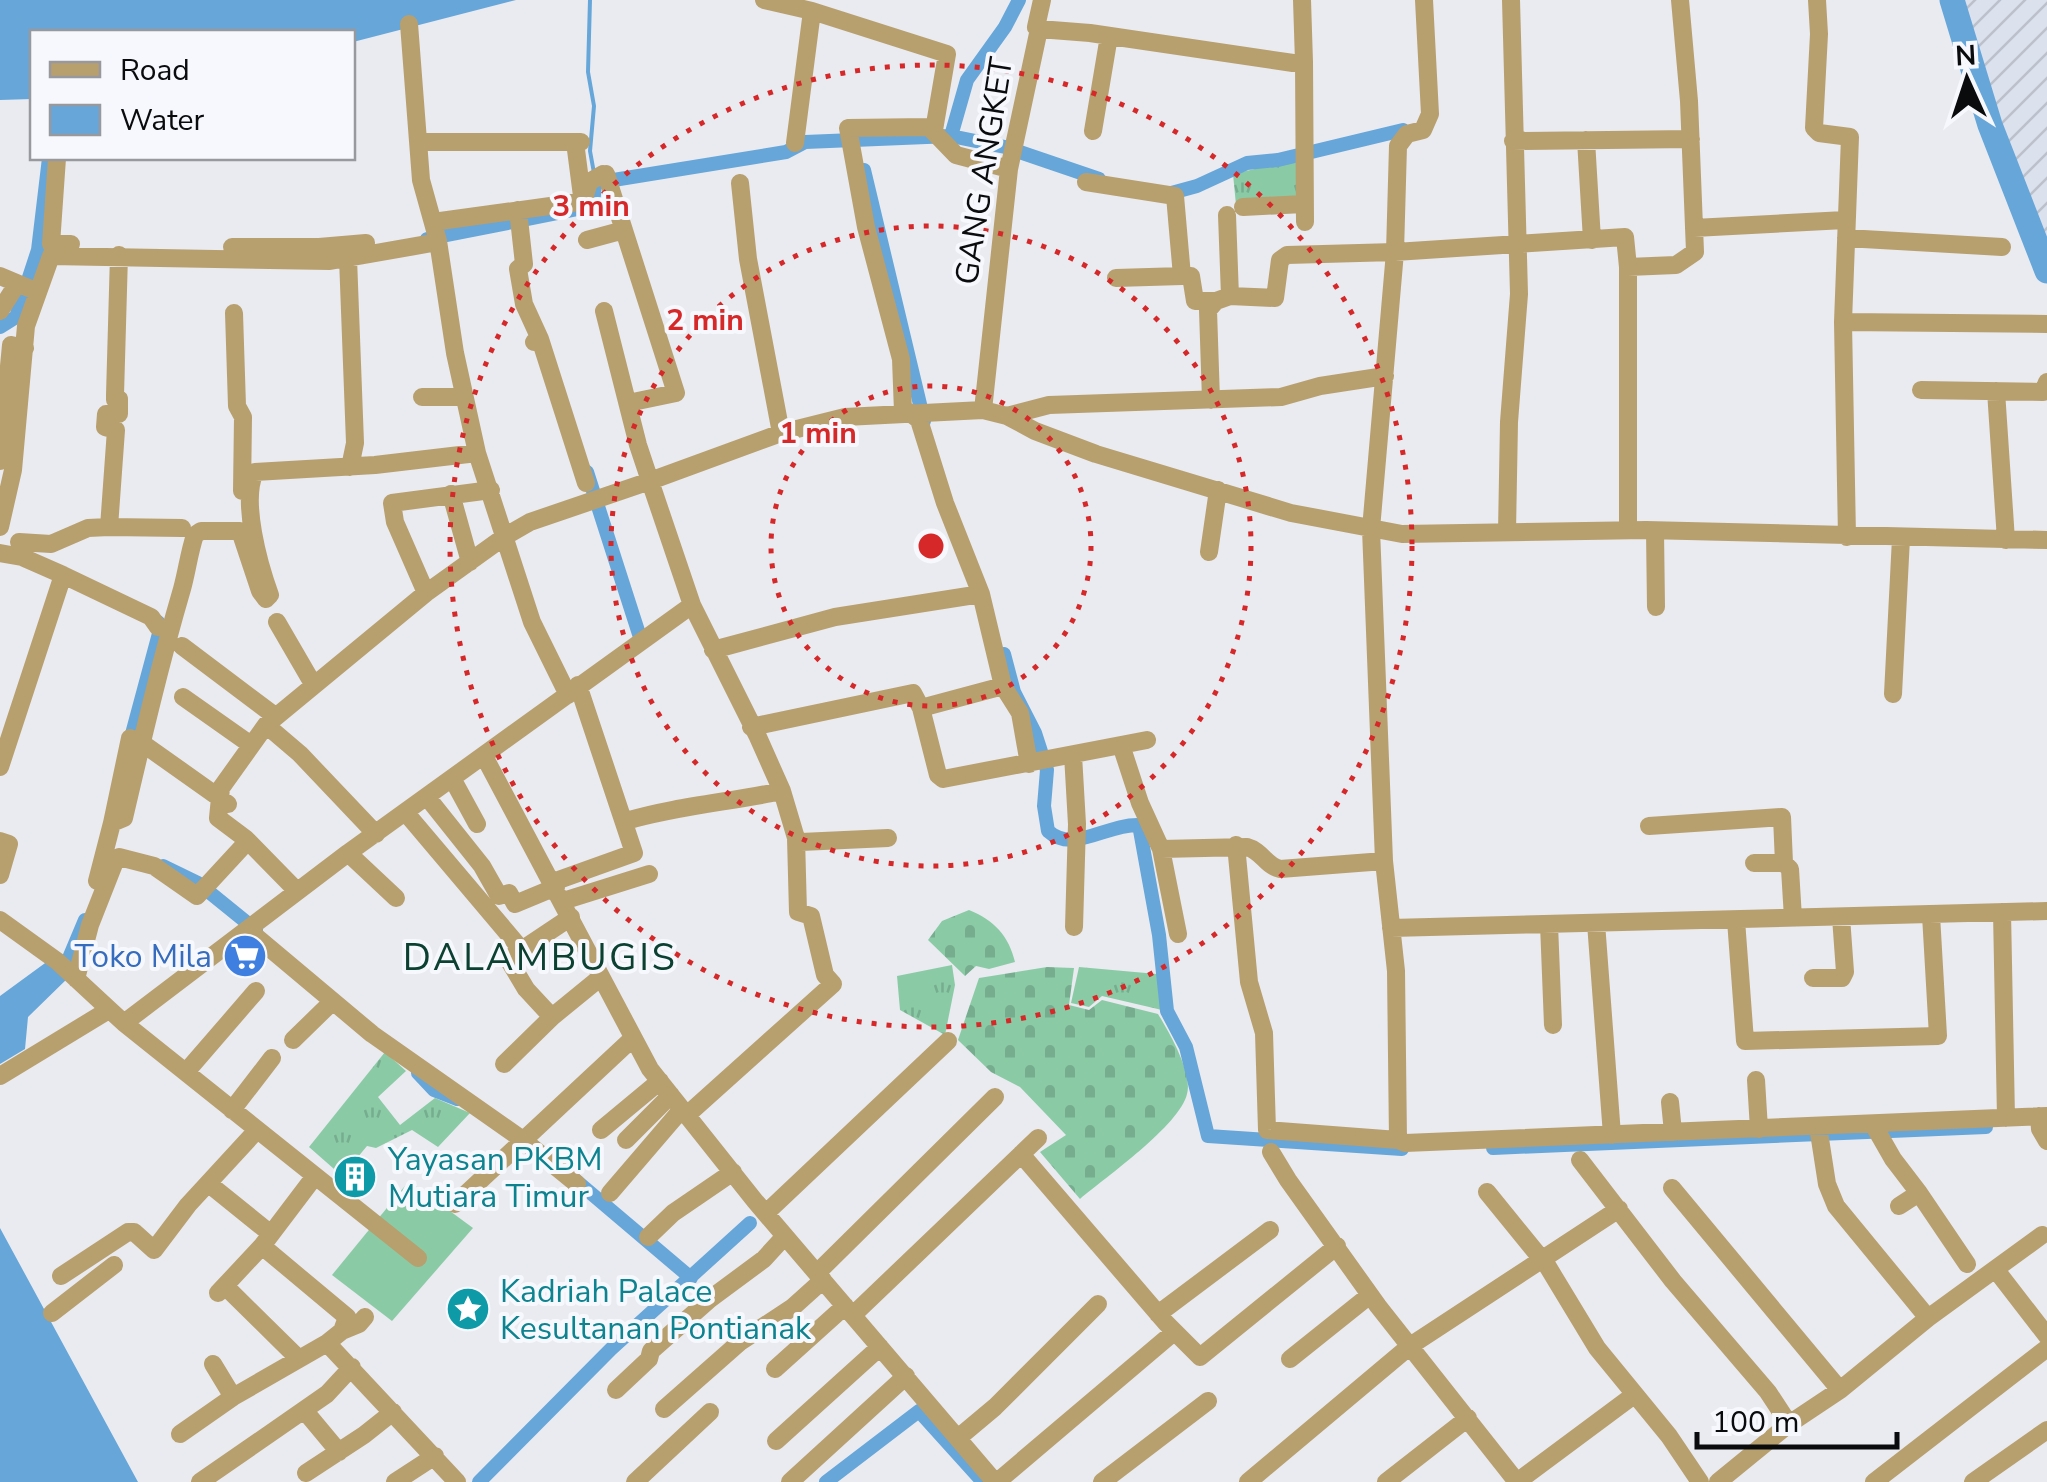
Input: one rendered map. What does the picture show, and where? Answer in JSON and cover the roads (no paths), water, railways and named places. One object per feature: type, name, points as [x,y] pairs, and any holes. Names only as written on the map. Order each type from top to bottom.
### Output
[{"type":"street","points":[[764,0],[947,54],[938,135]]},
{"type":"street","points":[[1040,29],[1036,28],[1042,0]]},
{"type":"street","points":[[1223,299],[1235,211],[1304,213],[1302,0]]},
{"type":"street","points":[[1398,1140],[1396,972],[1384,861],[1370,529],[1395,252],[1398,146],[1406,134],[1423,130],[1430,114],[1424,0]]},
{"type":"street","points":[[1508,532],[1509,422],[1520,294],[1511,0]]},
{"type":"street","points":[[1628,268],[1676,265],[1695,252],[1692,139],[1680,0]]},
{"type":"street","points":[[1817,0],[1814,128],[1819,133],[1850,137],[1843,322],[1847,537]]},
{"type":"street","points":[[794,144],[812,12]]},
{"type":"street","points":[[409,24],[421,180],[436,234],[476,453],[532,622],[573,690],[626,821],[634,854],[560,896],[508,961],[526,990],[552,1017]]},
{"type":"street","name":"GANG ANGKET","points":[[983,410],[1012,157],[1040,29],[1304,62]]},
{"type":"street","points":[[1094,131],[1109,36]]},
{"type":"street","points":[[1012,157],[956,155],[929,127],[853,126],[848,137],[866,227],[915,411],[981,594],[1003,686],[1020,712],[1033,763]]},
{"type":"street","points":[[1513,141],[1692,139]]},
{"type":"street","points":[[1586,140],[1592,240]]},
{"type":"street","points":[[418,142],[578,142],[592,188],[624,230],[676,393],[628,403]]},
{"type":"street","points":[[0,527],[18,347],[51,250],[57,160]]},
{"type":"street","points":[[1086,182],[1175,196],[1182,276]]},
{"type":"street","points":[[740,183],[748,258],[781,433]]},
{"type":"street","points":[[51,250],[254,253],[344,259],[592,188]]},
{"type":"street","points":[[518,210],[524,264],[518,268],[524,304],[593,493]]},
{"type":"street","points":[[1694,228],[1845,229],[2002,247]]},
{"type":"street","points":[[587,240],[624,230]]},
{"type":"street","points":[[1116,278],[1192,276],[1194,300],[1275,298],[1280,260],[1287,255],[1625,237],[1628,530]]},
{"type":"street","points":[[254,253],[403,243]]},
{"type":"street","points":[[51,250],[119,255],[172,252]]},
{"type":"street","points":[[109,527],[116,430],[105,427],[106,414],[119,414],[119,399],[115,400],[115,395],[119,255]]},
{"type":"street","points":[[344,259],[355,443],[350,466]]},
{"type":"street","points":[[0,311],[8,280],[38,292]]},
{"type":"street","points":[[1211,400],[1208,314],[1210,305],[1223,299]]},
{"type":"street","points":[[604,311],[650,480],[692,605],[782,791],[796,838],[798,912],[811,916],[825,975],[834,984],[626,1140]]},
{"type":"street","points":[[142,743],[163,648],[196,536],[202,531],[240,531],[260,592],[268,598],[248,504],[242,416],[237,406],[234,312]]},
{"type":"street","points":[[1843,322],[2047,324]]},
{"type":"street","points":[[1007,416],[1049,405],[1281,397],[1320,386],[1385,376]]},
{"type":"street","points":[[1921,390],[2043,392],[2047,382]]},
{"type":"street","points":[[1996,391],[2006,540]]},
{"type":"street","points":[[422,397],[464,397]]},
{"type":"street","points":[[297,891],[252,845],[218,818],[224,802],[221,788],[270,721],[426,594],[530,522],[593,493],[650,480],[781,433],[846,416],[983,410],[1007,416],[1096,454],[1291,513],[1414,535],[1628,530],[2047,540]]},
{"type":"street","points":[[0,461],[10,438]]},
{"type":"street","points":[[248,504],[256,472],[476,453]]},
{"type":"street","points":[[426,594],[395,522],[392,504],[491,490]]},
{"type":"street","points":[[1210,552],[1218,490]]},
{"type":"street","points":[[451,494],[470,562]]},
{"type":"street","points":[[0,553],[52,544],[88,528],[182,528]]},
{"type":"street","points":[[1655,531],[1656,607]]},
{"type":"street","points":[[1893,694],[1902,538]]},
{"type":"street","points":[[22,547],[63,575],[151,617],[158,628]]},
{"type":"street","points":[[0,767],[63,575]]},
{"type":"street","points":[[713,650],[836,617],[981,594]]},
{"type":"street","points":[[124,1024],[348,853],[692,605]]},
{"type":"street","points":[[277,622],[313,684]]},
{"type":"street","points":[[182,646],[270,721],[376,834]]},
{"type":"street","points":[[920,708],[1003,686]]},
{"type":"street","points":[[751,727],[910,692],[915,694],[920,708],[940,779],[1148,740]]},
{"type":"street","points":[[183,696],[251,745]]},
{"type":"street","points":[[98,905],[90,902],[130,738],[224,802]]},
{"type":"street","points":[[1122,745],[1140,804],[1161,849],[1178,934]]},
{"type":"street","points":[[484,756],[633,1038],[675,1100],[992,1481],[1174,1332]]},
{"type":"street","points":[[1065,756],[1077,839],[1074,926]]},
{"type":"street","points":[[453,780],[478,824]]},
{"type":"street","points":[[626,821],[676,807],[743,800],[782,791]]},
{"type":"street","points":[[427,797],[482,866],[499,896],[508,893],[515,904],[649,874]]},
{"type":"street","points":[[406,813],[521,949]]},
{"type":"street","points":[[1649,826],[1782,817],[1793,918]]},
{"type":"street","points":[[796,838],[801,842],[888,838]]},
{"type":"street","points":[[0,841],[9,844],[0,874]]},
{"type":"street","points":[[74,978],[119,857],[154,866],[191,894],[205,889],[245,844],[252,845]]},
{"type":"street","points":[[1161,849],[1236,846],[1259,850],[1276,868],[1384,861]]},
{"type":"street","points":[[1236,846],[1250,982],[1264,1032],[1267,1130],[1405,1143],[1759,1129],[1819,1131],[1874,1124],[2043,1116],[2040,1130],[2047,1142]]},
{"type":"street","points":[[348,853],[396,898]]},
{"type":"street","points":[[1754,862],[1784,863]]},
{"type":"street","points":[[1391,928],[2047,911]]},
{"type":"street","points":[[2002,912],[2006,1118]]},
{"type":"street","points":[[1736,920],[1745,1041],[1938,1036],[1931,915]]},
{"type":"street","points":[[1813,978],[1842,978],[1846,972],[1841,917]]},
{"type":"street","points":[[0,920],[57,961],[124,1024],[418,1258]]},
{"type":"street","points":[[1596,923],[1612,1135]]},
{"type":"street","points":[[1549,924],[1553,1024]]},
{"type":"street","points":[[254,926],[332,1002],[523,1140],[577,1184]]},
{"type":"street","points":[[504,1064],[601,977]]},
{"type":"street","points":[[186,1072],[256,991]]},
{"type":"street","points":[[293,1040],[332,1002]]},
{"type":"street","points":[[0,1076],[107,1010]]},
{"type":"street","points":[[454,1204],[633,1038]]},
{"type":"street","points":[[766,1213],[948,1042]]},
{"type":"street","points":[[232,1110],[272,1058]]},
{"type":"street","points":[[1756,1080],[1759,1129]]},
{"type":"street","points":[[664,1409],[740,1342],[793,1308],[995,1097]]},
{"type":"street","points":[[601,1130],[675,1100]]},
{"type":"street","points":[[610,1193],[675,1100]]},
{"type":"street","points":[[1670,1102],[1674,1132]]},
{"type":"street","points":[[1874,1124],[1893,1159],[1920,1192],[1967,1264]]},
{"type":"street","points":[[60,1276],[128,1232],[134,1232],[154,1250],[188,1205],[257,1130]]},
{"type":"street","points":[[1819,1131],[1827,1184],[1843,1217],[1928,1318]]},
{"type":"street","points":[[775,1369],[849,1311],[1038,1138]]},
{"type":"street","points":[[1271,1152],[1370,1295],[1517,1482],[1634,1395]]},
{"type":"street","points":[[1021,1154],[1197,1355],[1204,1356],[1337,1246]]},
{"type":"street","points":[[1580,1160],[1790,1424]]},
{"type":"street","points":[[648,1237],[673,1212],[733,1172]]},
{"type":"street","points":[[298,1359],[222,1290],[315,1176]]},
{"type":"street","points":[[209,1184],[347,1318],[334,1337]]},
{"type":"street","points":[[1672,1188],[1840,1390]]},
{"type":"street","points":[[1487,1192],[1544,1260],[1597,1348],[1700,1482]]},
{"type":"street","points":[[1899,1206],[1920,1192]]},
{"type":"street","points":[[1248,1482],[1410,1346],[1619,1209]]},
{"type":"street","points":[[1158,1314],[1270,1230]]},
{"type":"street","points":[[1721,1481],[1928,1318],[2042,1235]]},
{"type":"street","points":[[616,1390],[649,1359],[651,1351],[710,1299],[764,1259],[786,1236]]},
{"type":"street","points":[[52,1312],[114,1266]]},
{"type":"street","points":[[1996,1270],[2047,1336]]},
{"type":"street","points":[[1290,1359],[1370,1295]]},
{"type":"street","points":[[958,1438],[995,1408],[1098,1304]]},
{"type":"street","points":[[180,1434],[233,1397],[360,1324],[365,1317]]},
{"type":"street","points":[[334,1337],[352,1367],[457,1482]]},
{"type":"street","points":[[776,1442],[880,1348]]},
{"type":"street","points":[[1874,1482],[2047,1348]]},
{"type":"street","points":[[212,1364],[233,1397]]},
{"type":"street","points":[[211,1479],[327,1394],[352,1367]]},
{"type":"street","points":[[790,1482],[906,1376]]},
{"type":"street","points":[[1102,1482],[1208,1401]]},
{"type":"street","points":[[304,1410],[338,1452]]},
{"type":"street","points":[[306,1473],[393,1412]]},
{"type":"street","points":[[635,1482],[710,1412]]},
{"type":"street","points":[[1386,1482],[1468,1418]]},
{"type":"street","points":[[1974,1482],[2047,1430]]},
{"type":"street","points":[[395,1482],[435,1456]]},
{"type":"water","points":[[0,0],[516,0],[355,41],[355,30],[30,30],[30,99],[0,100]]},
{"type":"water","points":[[52,958],[70,976],[28,1017],[25,1049],[0,1064],[0,996]]},
{"type":"water","points":[[0,1228],[138,1482],[0,1482]]},
{"type":"waterway","points":[[590,0],[588,72],[594,106],[590,151],[594,173]]},
{"type":"waterway","points":[[951,136],[967,80],[1019,0]]},
{"type":"waterway","points":[[1952,0],[1990,125],[2047,271]]},
{"type":"waterway","points":[[1164,195],[1197,186],[1247,163],[1278,160],[1403,130]]},
{"type":"waterway","points":[[427,239],[593,206],[595,183],[786,152],[805,142],[951,136],[1005,147],[1099,179]]},
{"type":"waterway","points":[[0,327],[16,317],[38,250],[49,160]]},
{"type":"waterway","points":[[864,170],[924,421]]},
{"type":"waterway","points":[[38,250],[62,250]]},
{"type":"waterway","points":[[587,472],[639,634]]},
{"type":"waterway","points":[[129,745],[161,626],[158,622]]},
{"type":"waterway","points":[[1004,654],[1014,692],[1035,733],[1047,770],[1044,806],[1048,831],[1068,840],[1139,825],[1159,935],[1167,1011],[1186,1047],[1208,1136],[1402,1149]]},
{"type":"waterway","points":[[163,866],[198,883],[256,930]]},
{"type":"waterway","points":[[64,970],[85,920]]},
{"type":"waterway","points":[[418,1073],[434,1090],[457,1099]]},
{"type":"waterway","points":[[1493,1148],[1986,1127]]},
{"type":"waterway","points":[[573,1178],[691,1278]]},
{"type":"waterway","points":[[479,1482],[611,1349],[750,1223]]},
{"type":"waterway","points":[[826,1482],[919,1411],[983,1482]]},
{"type":"place","name":"Toko Mila","points":[[245,956]]},
{"type":"place","name":"Yayasan PKBM Mutiara Timur","points":[[355,1177]]},
{"type":"place","name":"Kadriah Palace Kesultanan Pontianak","points":[[468,1309]]},
{"type":"district","name":"DALAMBUGIS","points":[[540,957]]}]
